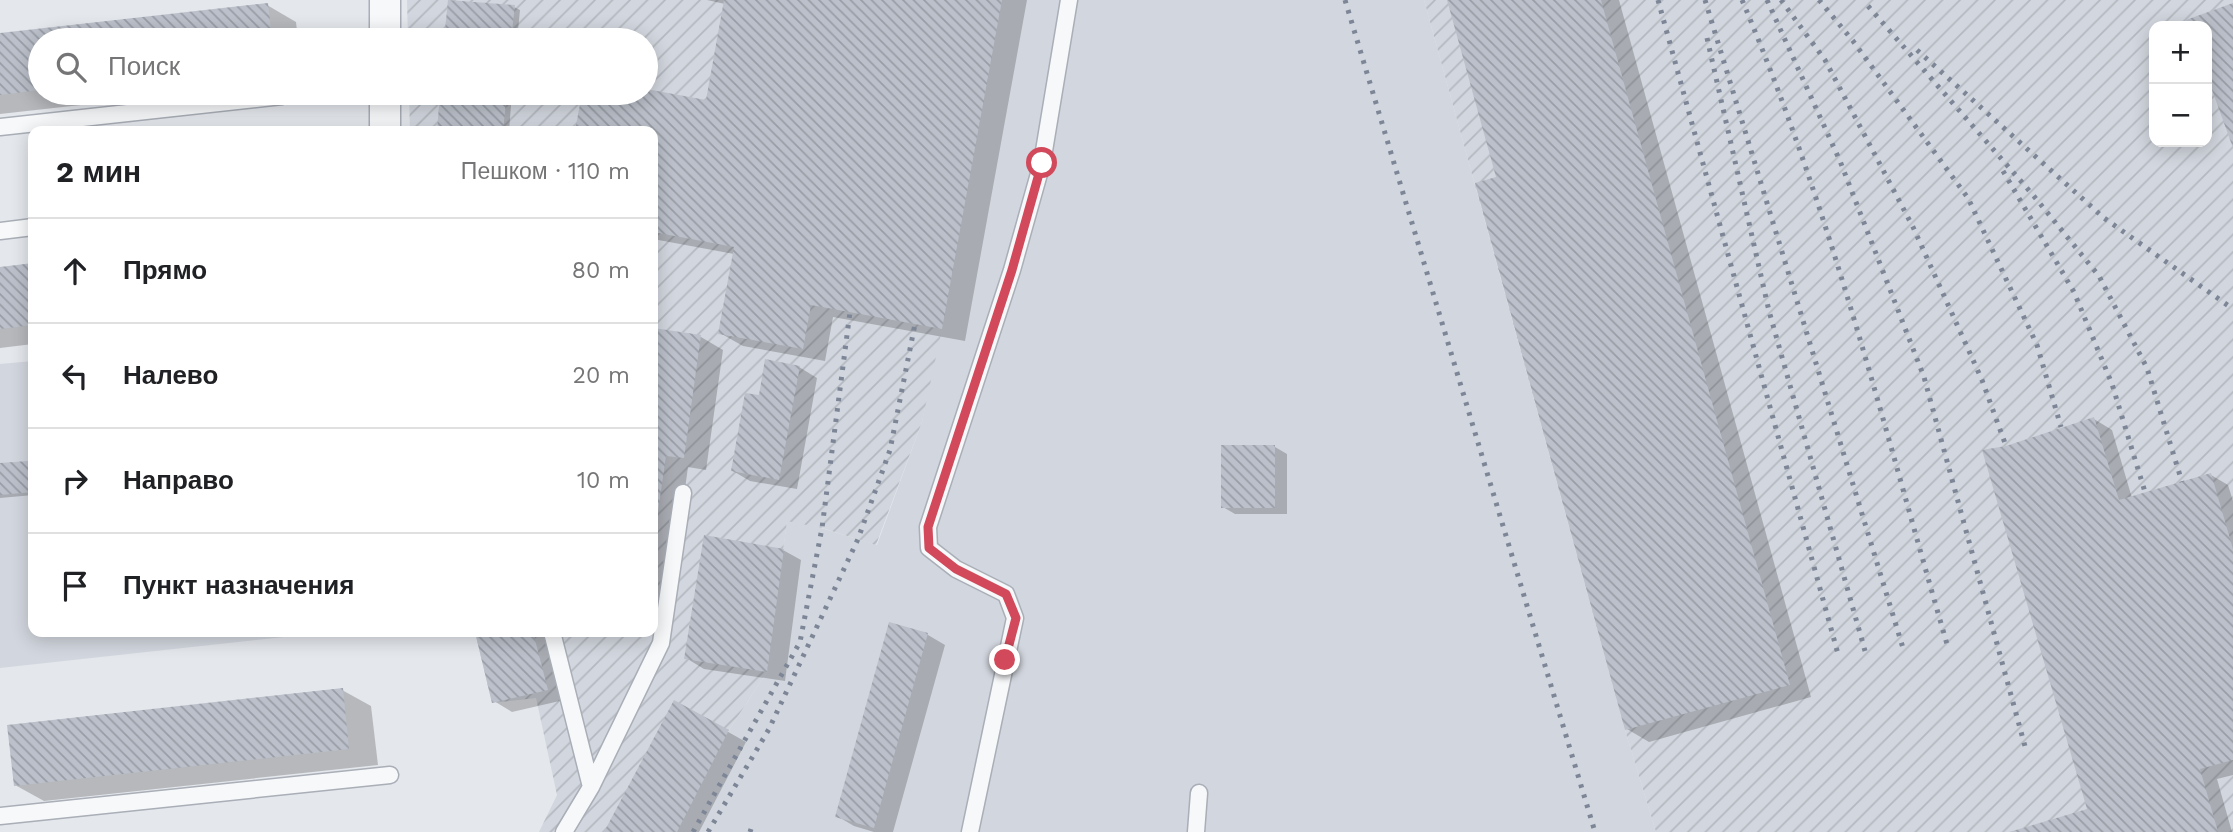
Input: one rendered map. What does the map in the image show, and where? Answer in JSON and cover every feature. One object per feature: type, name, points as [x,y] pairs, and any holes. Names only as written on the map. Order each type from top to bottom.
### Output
[{"type":"street","points":[[385,0],[385,28]]},
{"type":"street","points":[[385,105],[385,126]]},
{"type":"lane","points":[[970,832],[1016,618],[1006,594],[956,569],[929,548],[928,527],[1012,270],[1042,163],[1069,0]]},
{"type":"lane","points":[[0,127],[200,105]]},
{"type":"lane","points":[[0,231],[28,228]]},
{"type":"lane","points":[[564,832],[591,786],[661,643],[683,492]]},
{"type":"lane","points":[[553,637],[591,786]]},
{"type":"lane","points":[[0,816],[390,775]]},
{"type":"lane","points":[[1196,832],[1199,793]]},
{"type":"shaded area","points":[[407,0],[1002,0],[942,329],[922,422],[876,545],[822,528],[787,521],[767,672],[729,730],[677,832],[539,832],[557,795],[536,698],[492,703],[476,637],[658,637],[658,126],[410,126],[409,105],[658,105],[658,28],[408,28]]},
{"type":"shaded area","points":[[1002,0],[1424,0],[1625,730],[1656,832],[677,832],[729,730],[767,672],[787,520],[877,545],[922,422]]},
{"type":"shaded area","points":[[1424,0],[2233,0],[2233,832],[1656,832],[1625,730]]},
{"type":"shaded area","points":[[28,361],[28,637],[283,637],[0,668],[0,364]]},
{"type":"building","points":[[448,0],[515,5],[512,28],[445,28]]},
{"type":"building","points":[[724,0],[1002,0],[942,329],[811,305],[803,349],[718,334],[734,247],[658,233],[658,126],[576,126],[580,105],[658,105],[658,91],[706,100]]},
{"type":"building","points":[[1447,0],[1601,0],[1790,685],[1625,730],[1475,183],[1496,177]]},
{"type":"building","points":[[268,3],[271,28],[45,28]]},
{"type":"building","points":[[2233,3],[2233,148],[2212,90],[2212,21],[2186,20]]},
{"type":"building","points":[[28,30],[28,92],[0,95],[0,33]]},
{"type":"building","points":[[439,105],[506,105],[504,126],[437,126]]},
{"type":"building","points":[[28,264],[28,326],[0,329],[0,267]]},
{"type":"building","points":[[658,329],[701,335],[684,458],[666,456],[658,512]]},
{"type":"building","points":[[765,359],[800,366],[779,480],[731,471],[745,393],[759,395]]},
{"type":"building","points":[[2094,417],[2119,500],[2211,473],[2233,549],[2233,760],[2200,769],[2218,832],[2009,832],[2087,809],[1982,450],[2006,446]]},
{"type":"building","points":[[1221,445],[1275,445],[1275,508],[1221,508]]},
{"type":"building","points":[[28,461],[28,492],[0,495],[0,463]]},
{"type":"building","points":[[704,535],[784,549],[767,672],[684,659]]},
{"type":"building","points":[[889,622],[928,633],[874,828],[835,817]]},
{"type":"building","points":[[476,637],[534,637],[548,690],[492,703]]},
{"type":"building","points":[[343,688],[349,749],[14,786],[7,725]]},
{"type":"building","points":[[674,700],[729,730],[677,832],[604,832]]},
{"type":"railway","points":[[1345,0],[1595,832]]},
{"type":"railway","points":[[1658,0],[1838,654]]},
{"type":"railway","points":[[1705,0],[1903,648]]},
{"type":"railway","points":[[1742,0],[1773,78],[1829,238],[1947,644]]},
{"type":"railway","points":[[1767,0],[1840,161],[1924,377],[2026,750]]},
{"type":"railway","points":[[1781,0],[1825,60],[1913,227],[1982,380],[2006,446]]},
{"type":"railway","points":[[1819,0],[1853,41],[1968,198],[2037,345],[2061,427]]},
{"type":"railway","points":[[1868,6],[2033,195],[2099,276],[2147,368],[2182,482]]},
{"type":"railway","points":[[1707,38],[1769,311],[1865,651]]},
{"type":"railway","points":[[1917,50],[2104,218],[2233,309]]},
{"type":"railway","points":[[2003,171],[2074,292],[2112,384],[2145,492]]},
{"type":"railway","points":[[693,832],[800,642],[822,528],[850,312]]},
{"type":"railway","points":[[708,832],[769,729],[858,539],[890,450],[915,324]]},
{"type":"route","points":[[1005,660],[1016,618],[1006,594],[956,569],[929,548],[928,527],[1012,270],[1042,163]]}]
